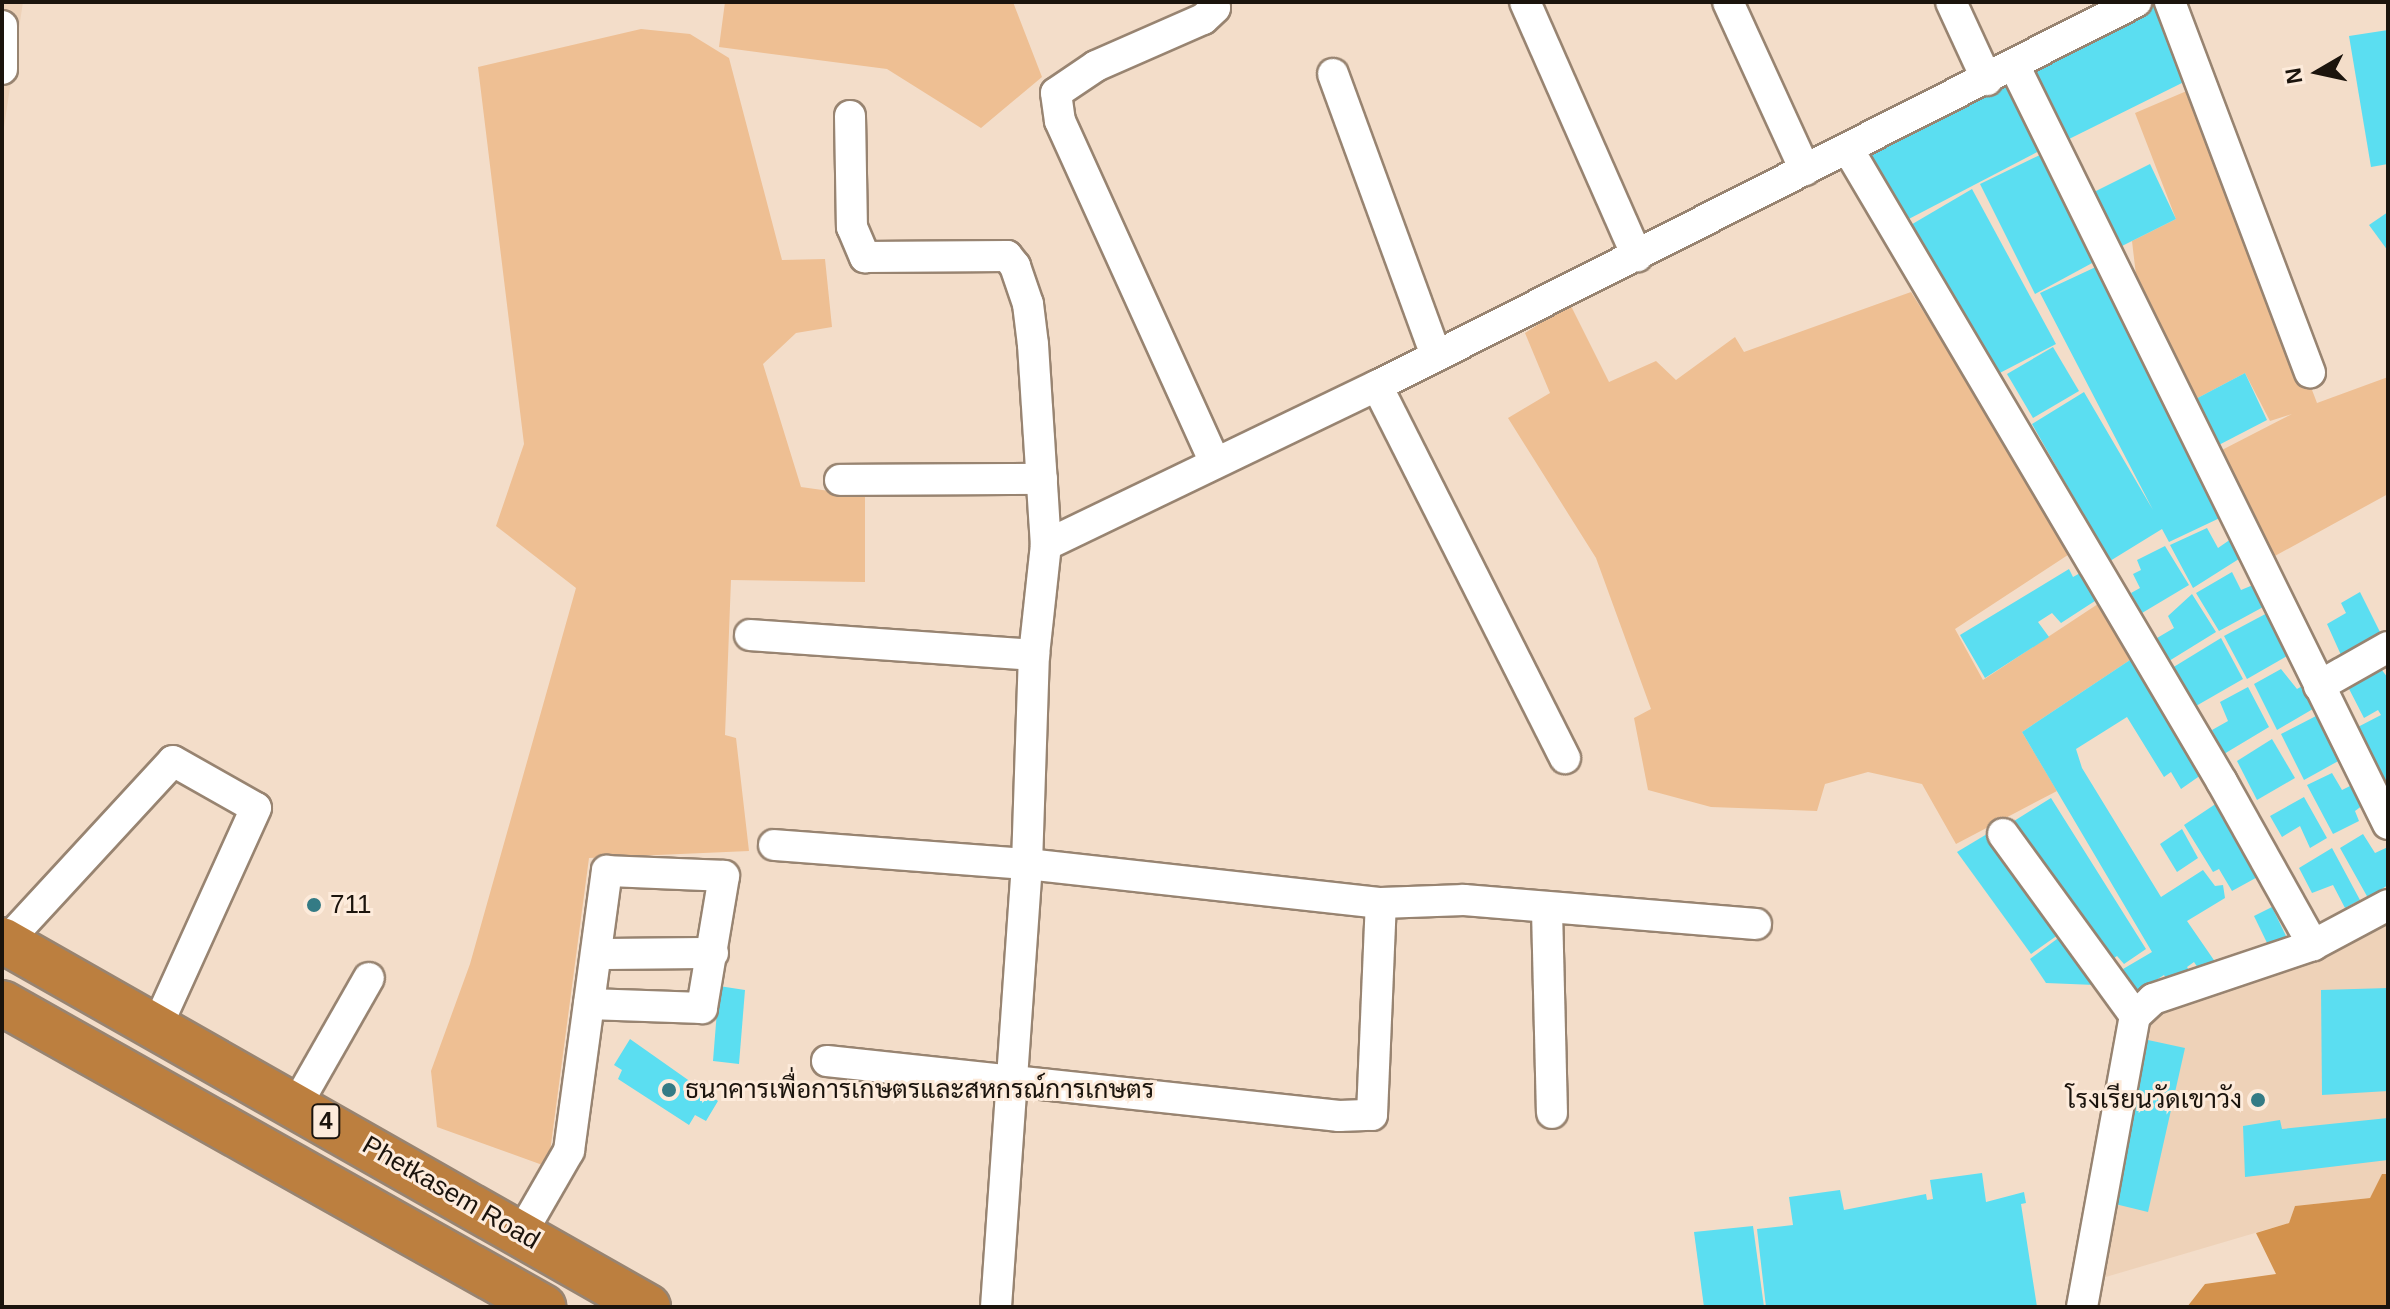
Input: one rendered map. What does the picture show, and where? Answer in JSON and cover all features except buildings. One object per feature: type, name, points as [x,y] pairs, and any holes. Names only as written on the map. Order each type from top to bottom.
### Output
[{"type":"highway","name":"Phetkasem Road","points":[[4,941],[297,1104],[648,1307]]},
{"type":"highway","name":"Phetkasem Road","points":[[2,1003],[543,1307]]},
{"type":"street","points":[[1213,2],[1215,8],[1203,19],[1096,66],[1056,93],[1060,121],[1215,462]]},
{"type":"street","points":[[1525,2],[1637,256]]},
{"type":"street","points":[[1728,2],[1805,170]]},
{"type":"street","points":[[1951,2],[1987,80]]},
{"type":"street","points":[[1046,545],[1377,386],[2136,2]]},
{"type":"street","points":[[2170,2],[2310,372]]},
{"type":"street","points":[[2,26],[2,69]]},
{"type":"street","points":[[2014,65],[2388,824]]},
{"type":"street","points":[[1333,74],[1436,356]]},
{"type":"street","points":[[850,116],[852,227],[865,257],[1007,256],[1015,266],[1028,304],[1046,545],[1034,655],[1027,864],[996,1307]]},
{"type":"street","points":[[1848,149],[2214,768],[2313,945]]},
{"type":"street","points":[[1377,386],[1565,758]]},
{"type":"street","points":[[840,480],[1042,479]]},
{"type":"street","points":[[750,635],[1034,655]]},
{"type":"street","points":[[2319,686],[2388,647]]},
{"type":"street","points":[[4,941],[173,761],[256,808],[156,1028]]},
{"type":"street","points":[[2003,834],[2135,1016]]},
{"type":"street","points":[[774,845],[1027,864],[1381,903],[1464,900],[1547,910],[1756,924]]},
{"type":"street","points":[[521,1234],[569,1151],[607,871],[724,876],[702,1008],[589,1004]]},
{"type":"street","points":[[827,1061],[1339,1116],[1372,1115],[1381,903]]},
{"type":"street","points":[[2082,1307],[2135,1016],[2153,999],[2313,945],[2388,905]]},
{"type":"street","points":[[1547,910],[1552,1113]]},
{"type":"street","points":[[596,954],[713,953]]},
{"type":"street","points":[[297,1104],[369,978]]},
{"type":"shaded area","points":[[2,2],[23,2],[2,140]]},
{"type":"shaded area","points":[[725,2],[1013,2],[1042,77],[981,128],[887,69],[719,47]]},
{"type":"shaded area","points":[[641,29],[690,34],[729,58],[782,260],[825,259],[832,327],[796,333],[763,364],[801,487],[865,496],[865,582],[731,580],[725,735],[736,738],[749,851],[589,858],[548,1167],[437,1127],[431,1071],[470,964],[576,588],[496,526],[524,444],[478,67]]},
{"type":"shaded area","points":[[2196,87],[2317,403],[2388,377],[2388,494],[2273,557],[2220,451],[2292,414],[2270,421],[2245,373],[2190,402],[2138,292],[2132,241],[2176,219],[2135,113]]},
{"type":"shaded area","points":[[1911,292],[2074,551],[1955,629],[1983,680],[2104,600],[2136,656],[2022,732],[2057,791],[1956,844],[1922,784],[1868,772],[1825,784],[1817,811],[1711,807],[1648,790],[1634,718],[1651,709],[1596,558],[1508,418],[1550,393],[1525,333],[1570,304],[1609,382],[1656,361],[1676,380],[1735,337],[1744,352]]},
{"type":"shaded area","name":"โรงเรียนวัดเขาวัง","points":[[2388,918],[2388,1174],[2382,1174],[2370,1198],[2295,1206],[2289,1223],[2099,1279],[2140,1027],[2167,1005]]},
{"type":"shaded area","points":[[2382,1174],[2388,1174],[2388,1307],[2187,1307],[2205,1284],[2276,1274],[2256,1233],[2289,1223],[2295,1206],[2370,1198]]},
{"type":"place","name":"711","points":[[314,905]]},
{"type":"place","name":"ธนาคารเพื่อการเกษตรและสหกรณ์การเกษตร","points":[[669,1090]]},
{"type":"place","name":"โรงเรียนวัดเขาวัง","points":[[2258,1100]]}]
